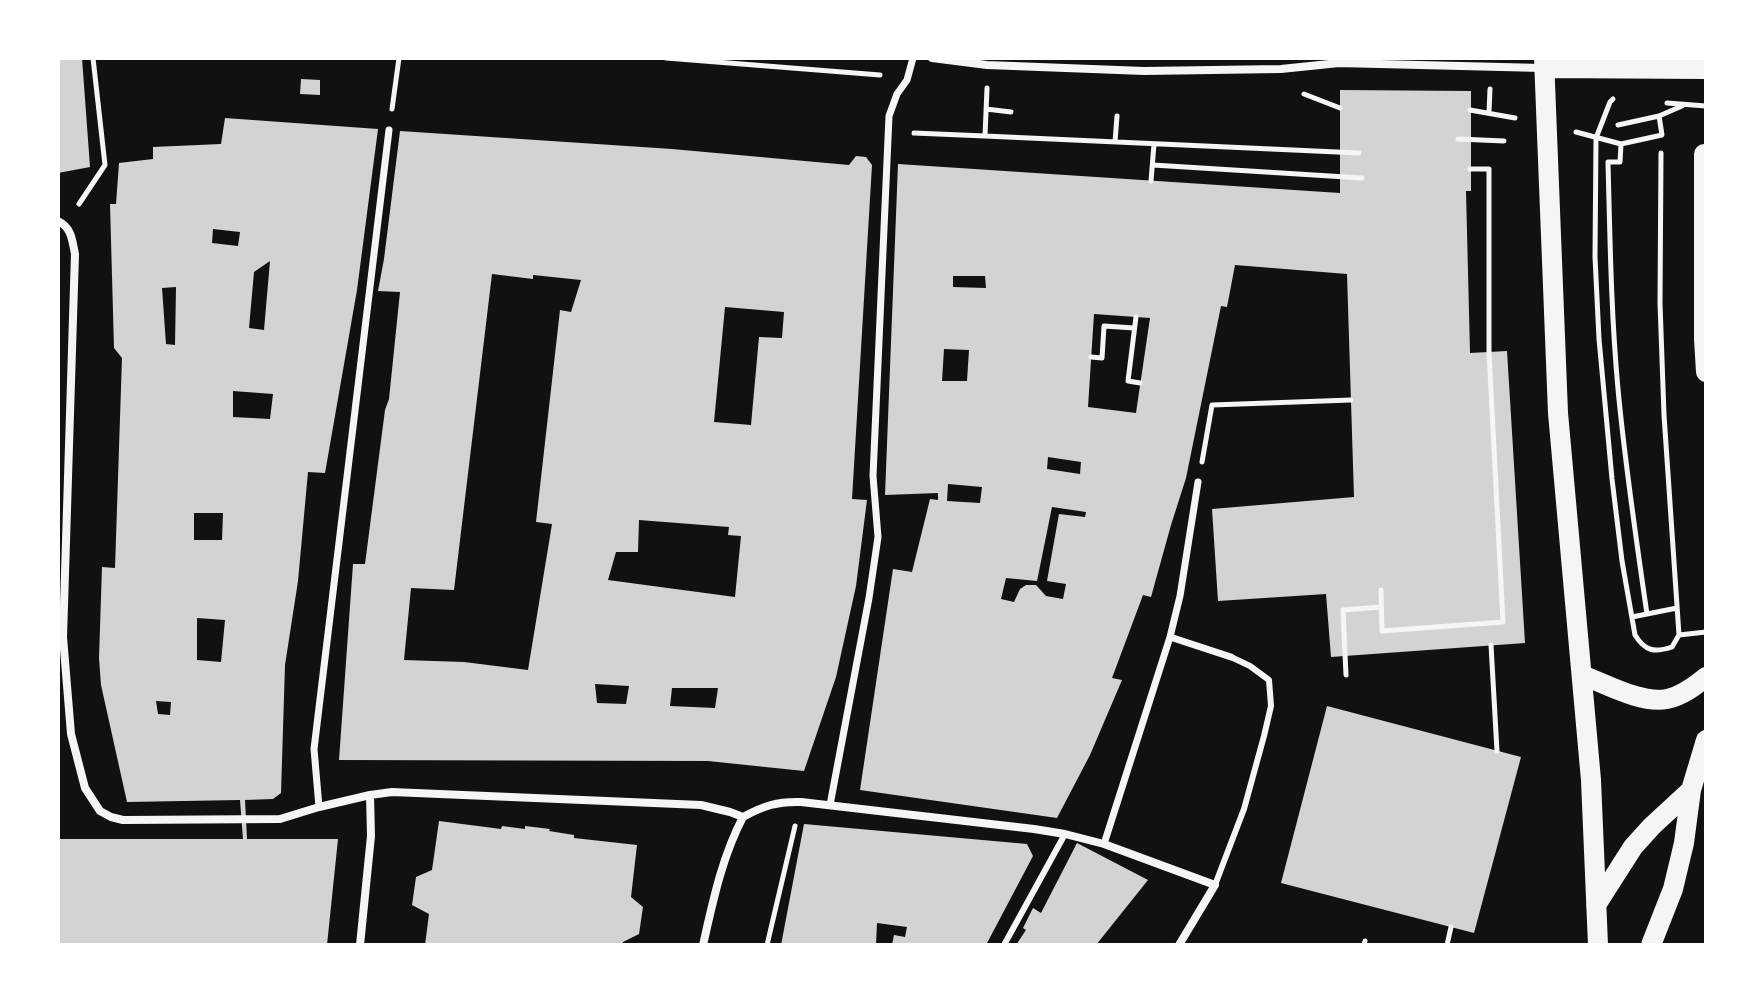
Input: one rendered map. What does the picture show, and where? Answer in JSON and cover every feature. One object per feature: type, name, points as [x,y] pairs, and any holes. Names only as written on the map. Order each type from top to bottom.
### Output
[{"type":"main road","points":[[1598,945],[1591,780],[1558,413],[1544,63],[1706,69]]},
{"type":"main road","points":[[1704,154],[1706,372]]},
{"type":"main road","points":[[1582,675],[1638,698],[1667,699],[1692,688],[1706,677]]},
{"type":"main road","points":[[1651,945],[1673,889],[1706,740]]},
{"type":"main road","points":[[1596,905],[1633,847],[1652,826],[1695,793]]},
{"type":"street","points":[[830,805],[878,537],[873,476],[889,116],[897,94],[907,80],[913,58]]},
{"type":"street","points":[[932,58],[987,65],[1144,71],[1281,69],[1339,63],[1544,63]]},
{"type":"street","points":[[319,807],[314,749],[389,130]]},
{"type":"street","points":[[58,221],[71,232],[75,254],[63,637],[71,734],[85,788],[100,811],[123,820],[280,819],[319,807],[392,792],[701,805],[743,817]]},
{"type":"street","points":[[1104,844],[1170,637],[1180,596],[1198,482]]},
{"type":"street","points":[[1170,637],[1231,657]]},
{"type":"street","points":[[360,945],[371,836],[370,795]]},
{"type":"street","points":[[703,945],[723,865],[743,817],[764,805],[787,801],[1065,834],[1104,844],[1215,885],[1179,945]]},
{"type":"lane","points":[[1215,885],[1244,809],[1271,706],[1269,680],[1231,657]]},
{"type":"lane","points":[[1004,945],[1065,834]]},
{"type":"path","points":[[75,209],[105,165],[93,58]]},
{"type":"path","points":[[389,130],[399,58]]},
{"type":"path","points":[[666,58],[890,75],[907,80]]},
{"type":"path","points":[[985,136],[987,65]]},
{"type":"path","points":[[1292,89],[1340,108]]},
{"type":"path","points":[[1610,102],[1596,138],[1595,257],[1599,339],[1612,479],[1635,635],[1641,644],[1660,651],[1672,647],[1679,635],[1664,415],[1660,303],[1661,153]]},
{"type":"path","points":[[1618,125],[1659,116],[1684,105],[1706,106]]},
{"type":"path","points":[[986,109],[1011,112]]},
{"type":"path","points":[[1470,110],[1489,112]]},
{"type":"path","points":[[1115,142],[1117,116]]},
{"type":"path","points":[[1548,125],[1621,144],[1662,135],[1659,116]]},
{"type":"path","points":[[888,132],[1359,153]]},
{"type":"path","points":[[1458,139],[1504,141]]},
{"type":"path","points":[[1151,181],[1154,144]]},
{"type":"path","points":[[1621,144],[1620,162],[1608,162],[1611,297],[1619,404],[1647,614]]},
{"type":"path","points":[[1153,165],[1362,178]]},
{"type":"path","points":[[1381,590],[1382,631],[1503,622],[1489,352],[1489,169],[1470,169]]},
{"type":"path","points":[[1136,317],[1128,381],[1140,383]]},
{"type":"path","points":[[1091,357],[1102,358],[1104,326],[1134,328]]},
{"type":"path","points":[[1198,482],[1212,405],[1351,400]]},
{"type":"path","points":[[1346,675],[1343,610],[1381,607]]},
{"type":"path","points":[[1632,617],[1677,608]]},
{"type":"path","points":[[1679,635],[1706,632]]},
{"type":"path","points":[[1491,645],[1497,751]]},
{"type":"path","points":[[767,945],[801,802]]},
{"type":"path","points":[[1447,945],[1451,927]]},
{"type":"building","points":[[58,58],[82,58],[90,167],[58,173]]},
{"type":"building","points":[[301,79],[320,80],[320,95],[300,94]]},
{"type":"building","points":[[1340,90],[1471,91],[1471,191],[1466,191],[1470,353],[1507,351],[1525,643],[1331,657],[1326,594],[1218,601],[1212,509],[1354,497],[1347,274],[1235,265],[1227,307],[1221,306],[1186,478],[1151,597],[1143,595],[1112,678],[1122,680],[1090,755],[1057,818],[860,790],[893,569],[912,572],[930,499],[938,500],[938,493],[885,495],[898,164],[1340,193]],"holes":[[[953,276],[985,276],[986,288],[953,287]],[[1094,314],[1150,318],[1136,413],[1088,407]],[[944,349],[969,350],[967,381],[942,381]],[[1048,457],[1081,462],[1080,474],[1047,469]],[[948,484],[982,487],[980,503],[947,501]],[[1052,507],[1086,512],[1085,517],[1059,514],[1047,581],[1066,584],[1063,599],[1046,596],[1036,585],[1026,585],[1020,589],[1014,602],[1001,599],[1006,578],[1037,581]]]},
{"type":"building","points":[[225,118],[378,129],[357,290],[325,473],[308,472],[298,581],[285,665],[281,793],[273,799],[245,800],[247,839],[338,839],[327,945],[58,945],[58,839],[243,839],[240,800],[127,802],[101,685],[99,658],[102,567],[115,568],[122,358],[114,348],[110,204],[116,204],[119,163],[153,159],[153,147],[221,144]],"holes":[[[213,229],[240,232],[238,246],[212,243]],[[270,261],[264,330],[249,328],[254,272]],[[176,287],[175,345],[166,344],[162,288]],[[233,391],[273,394],[270,419],[233,417]],[[194,513],[223,513],[222,540],[194,540]],[[197,618],[225,620],[221,662],[197,660]],[[156,701],[171,702],[170,715],[158,714]]]},
{"type":"building","points":[[400,131],[672,149],[849,165],[856,156],[866,157],[872,165],[852,499],[867,500],[856,586],[836,677],[804,771],[708,761],[339,760],[353,564],[365,564],[389,399],[400,292],[378,291]],"holes":[[[492,274],[581,280],[571,312],[560,310],[536,522],[552,524],[528,670],[464,662],[404,660],[411,588],[454,590]],[[725,307],[784,312],[782,338],[759,337],[751,425],[714,422]],[[639,520],[729,527],[728,535],[741,536],[735,597],[608,580],[616,552],[638,552]],[[595,684],[629,686],[626,704],[597,703]],[[672,688],[718,688],[715,708],[670,706]]]},
{"type":"building","points":[[1327,706],[1521,757],[1474,933],[1281,883]]},
{"type":"building","points":[[439,821],[501,829],[502,826],[525,829],[525,826],[550,829],[574,835],[574,838],[637,845],[631,897],[643,907],[639,934],[622,945],[425,945],[429,914],[412,905],[416,877],[432,870]]},
{"type":"building","points":[[804,824],[1027,844],[1033,856],[986,945],[892,945],[894,935],[905,937],[907,927],[877,923],[876,945],[781,945]]},
{"type":"building","points":[[1077,843],[1148,880],[1096,945],[1016,945],[1026,930],[1023,928],[1033,908],[1041,913]]}]
